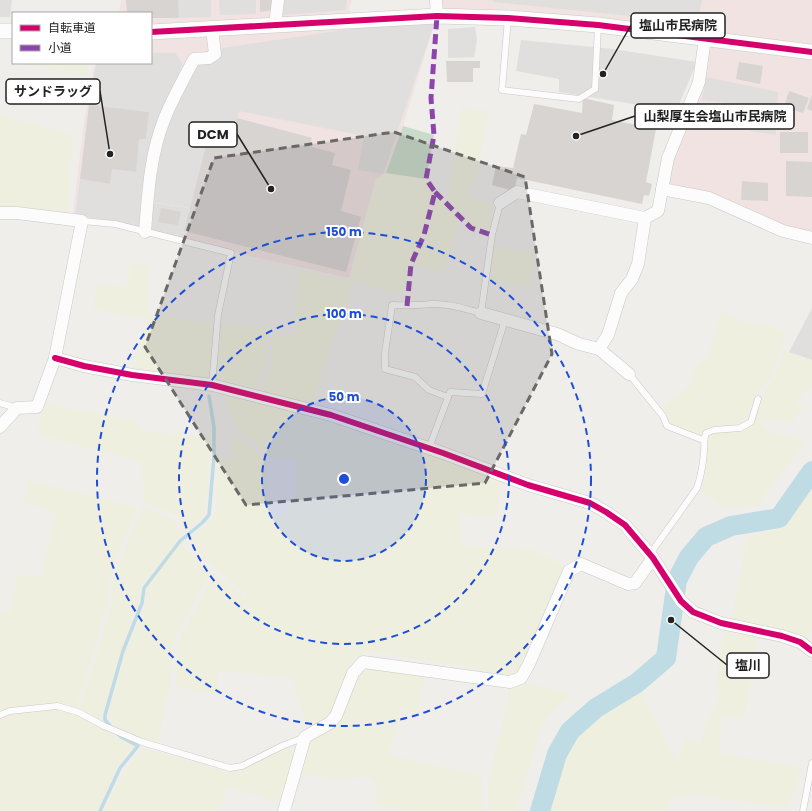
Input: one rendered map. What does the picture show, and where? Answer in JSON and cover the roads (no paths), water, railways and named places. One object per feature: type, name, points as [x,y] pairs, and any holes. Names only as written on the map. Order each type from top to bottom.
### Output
[{"type":"street","points":[[275,26],[278,0]]},
{"type":"street","points":[[436,0],[437,16]]},
{"type":"street","points":[[152,32],[437,16],[508,18],[598,25],[812,52]]},
{"type":"street","points":[[144,232],[156,146],[164,120],[194,59],[209,58],[215,54],[212,29]]},
{"type":"street","points":[[0,31],[12,31]]},
{"type":"street","points":[[500,203],[517,192],[645,218],[658,211],[668,158],[699,82],[705,38]]},
{"type":"street","points":[[662,189],[709,198],[783,231],[812,238]]},
{"type":"street","points":[[0,213],[82,221],[55,358],[37,407],[17,408],[0,427]]},
{"type":"street","points":[[599,349],[608,335],[621,293],[632,279],[638,264],[645,218]]},
{"type":"street","points":[[481,313],[558,334],[578,344],[599,349],[629,374]]},
{"type":"street","points":[[55,358],[84,366],[212,385],[331,415],[429,448],[528,485],[590,503],[625,525],[652,556],[680,601],[693,612],[721,623],[782,636],[800,642],[812,651]]},
{"type":"street","points":[[284,811],[305,737],[330,723],[336,716],[353,673],[363,662],[510,682],[521,678],[569,572],[581,564],[628,584],[635,583],[652,556]]},
{"type":"lane","points":[[508,18],[502,90],[579,100],[595,89],[598,25]]},
{"type":"lane","points":[[448,397],[429,390],[415,376],[385,369],[385,353],[392,305],[409,306],[433,304],[460,307],[481,313],[492,234],[500,203]]},
{"type":"lane","points":[[82,221],[115,224],[231,253],[218,315],[212,385]]},
{"type":"lane","points":[[429,448],[450,392],[482,394],[505,320]]},
{"type":"lane","points":[[629,374],[663,416],[667,426],[703,440]]},
{"type":"lane","points":[[652,556],[697,488],[701,476],[704,450],[703,440],[706,433],[714,430],[740,428],[751,422],[758,399]]},
{"type":"lane","points":[[0,403],[17,408]]},
{"type":"lane","points":[[0,715],[10,711],[58,706],[78,712],[110,728],[160,748],[230,768],[242,766],[282,746],[305,737]]},
{"type":"lane","points":[[803,811],[812,763]]},
{"type":"waterway","points":[[112,728],[105,720],[105,715],[123,651],[142,603],[144,588],[180,541],[202,523],[209,515],[214,456],[214,427],[209,396]]},
{"type":"waterway","points":[[540,811],[557,754],[570,731],[596,708],[637,683],[666,658],[677,580],[689,557],[706,537],[731,526],[779,518],[812,471]]},
{"type":"waterway","points":[[100,811],[120,768],[138,746],[118,734]]},
{"type":"place","name":"塩山市民病院","points":[[603,74]]},
{"type":"place","name":"山梨厚生会塩山市民病院","points":[[576,136]]},
{"type":"place","name":"サンドラッグ","points":[[110,154]]},
{"type":"place","name":"DCM","points":[[271,189]]},
{"type":"place","name":"塩川","points":[[671,620]]}]
